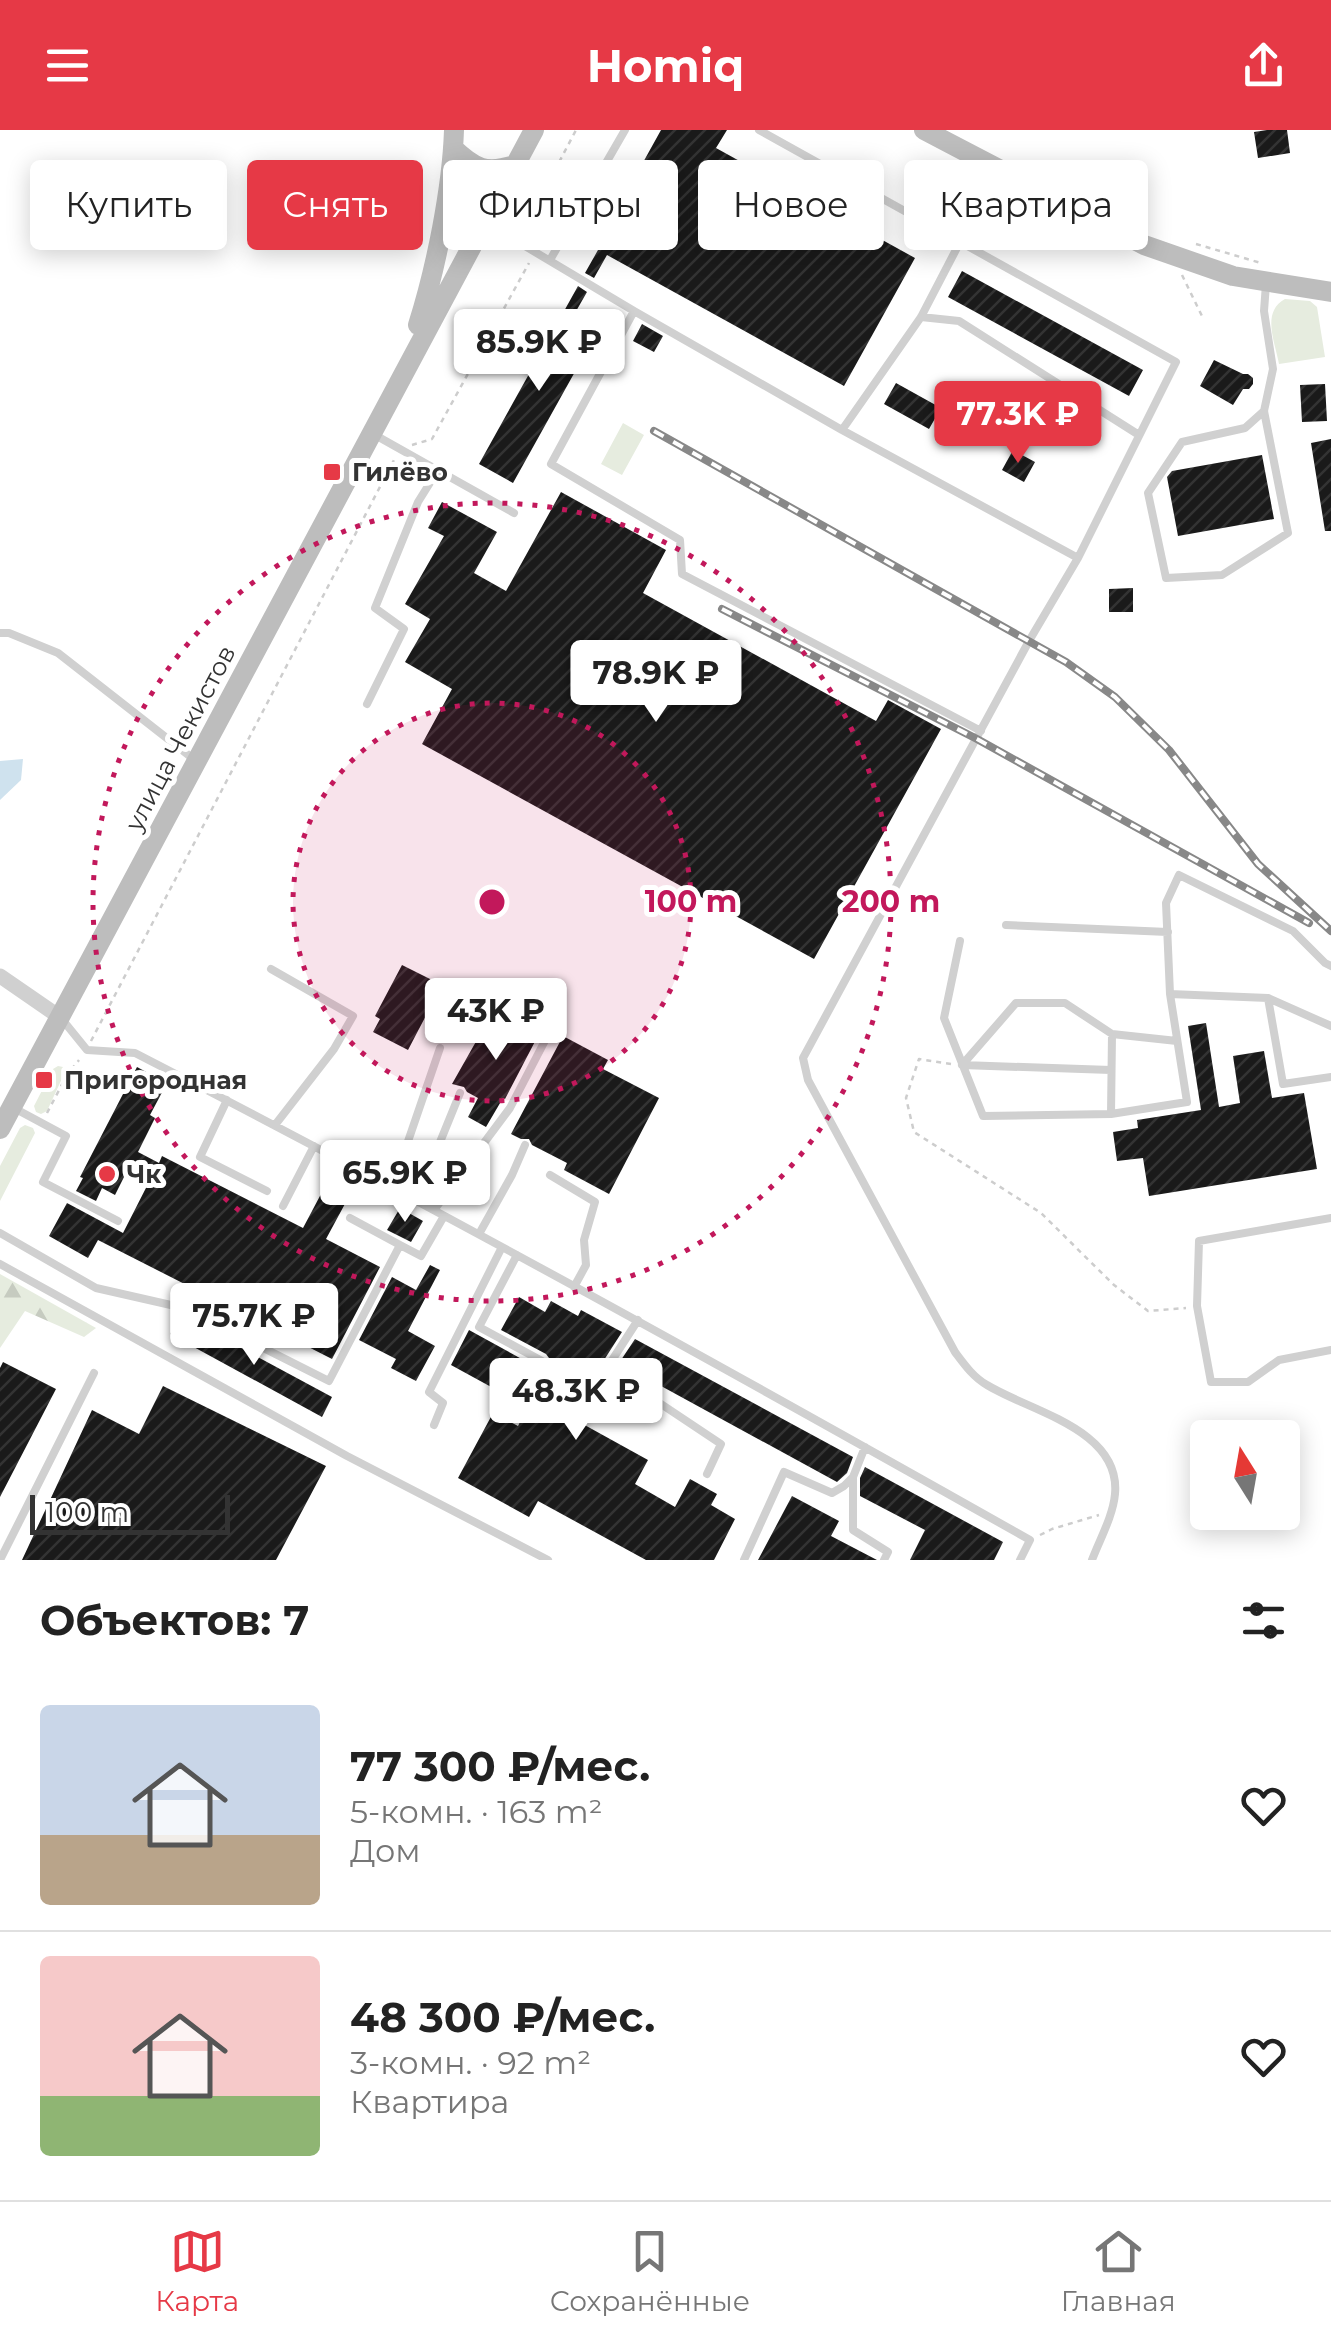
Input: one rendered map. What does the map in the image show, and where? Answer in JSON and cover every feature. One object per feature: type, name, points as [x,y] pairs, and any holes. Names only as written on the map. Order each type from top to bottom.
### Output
[{"type":"main road","points":[[518,160],[534,130]]},
{"type":"main road","points":[[924,130],[1144,245],[1233,276],[1271,274],[1331,292]]},
{"type":"main road","points":[[404,370],[427,297],[454,139]]},
{"type":"main road","points":[[404,370],[469,250]]},
{"type":"main road","name":"улица Чекистов","points":[[0,1130],[404,370]]},
{"type":"street","points":[[0,976],[61,1018]]},
{"type":"lane","points":[[550,260],[626,130]]},
{"type":"lane","points":[[759,130],[904,211]]},
{"type":"lane","points":[[532,250],[842,430],[1078,558]]},
{"type":"lane","points":[[842,430],[921,317],[956,250]]},
{"type":"lane","points":[[974,250],[1176,362],[1078,558],[803,1058],[808,1080],[954,1352],[984,1384],[1093,1440],[1111,1467],[1115,1495],[1092,1560]]},
{"type":"lane","points":[[1264,410],[1245,428],[1182,442],[1148,493],[1166,578],[1222,576],[1288,532],[1264,410],[1273,369],[1264,311],[1271,274]]},
{"type":"lane","points":[[634,311],[551,464],[680,540],[682,574],[981,731]]},
{"type":"lane","points":[[921,317],[958,321],[1140,436]]},
{"type":"lane","points":[[371,433],[514,513]]},
{"type":"lane","points":[[366,704],[404,629],[375,608],[418,502],[438,470]]},
{"type":"lane","points":[[0,632],[58,652],[196,761]]},
{"type":"lane","points":[[960,941],[944,1018],[984,1116],[1111,1114],[1187,1102],[1170,994],[1166,904],[1179,875],[1293,931],[1331,966]]},
{"type":"lane","points":[[1006,926],[1168,932]]},
{"type":"lane","points":[[271,970],[353,1016],[334,1049],[275,1125]]},
{"type":"lane","points":[[1170,994],[1268,998],[1331,1026]]},
{"type":"lane","points":[[1268,998],[1284,1084],[1331,1078]]},
{"type":"lane","points":[[962,1066],[1016,1002],[1065,1003],[1112,1034],[1177,1041]]},
{"type":"lane","points":[[61,1018],[87,1050],[135,1053],[227,1100],[638,1320],[1030,1540],[1020,1560]]},
{"type":"lane","points":[[434,1210],[510,1108],[550,1031]]},
{"type":"lane","points":[[1111,1114],[1112,1034]]},
{"type":"lane","points":[[392,1188],[440,1048]]},
{"type":"lane","points":[[962,1066],[1110,1070]]},
{"type":"lane","points":[[416,1201],[460,1093]]},
{"type":"lane","points":[[227,1100],[200,1157],[268,1191]]},
{"type":"lane","points":[[12,1107],[66,1136],[43,1182],[118,1221]]},
{"type":"lane","points":[[479,1234],[525,1145]]},
{"type":"lane","points":[[283,1206],[314,1146]]},
{"type":"lane","points":[[550,1174],[596,1202],[584,1240],[586,1264],[574,1287]]},
{"type":"lane","points":[[350,1218],[421,1256],[444,1216]]},
{"type":"lane","points":[[1331,1218],[1199,1241],[1198,1306],[1211,1382],[1248,1382],[1279,1360],[1331,1350]]},
{"type":"lane","points":[[0,1232],[96,1288],[184,1308],[329,1381],[400,1245]]},
{"type":"lane","points":[[434,1425],[442,1402],[429,1392],[502,1247]]},
{"type":"lane","points":[[518,1255],[478,1327],[542,1361]]},
{"type":"lane","points":[[0,1264],[347,1456],[548,1560]]},
{"type":"lane","points":[[638,1320],[607,1368],[721,1444],[707,1474]]},
{"type":"lane","points":[[0,1560],[94,1373]]},
{"type":"lane","points":[[744,1560],[784,1472],[832,1493],[852,1477],[865,1447]]},
{"type":"lane","points":[[852,1477],[852,1530],[888,1552],[884,1560]]},
{"type":"path","points":[[42,1123],[67,1075],[87,1050],[400,449],[432,439],[535,252],[525,227],[576,130]]},
{"type":"path","points":[[1188,242],[1271,274]]},
{"type":"path","points":[[962,1066],[919,1059],[906,1098],[914,1132],[1041,1213],[1114,1285],[1148,1310],[1198,1306]]},
{"type":"path","points":[[1030,1540],[1111,1511]]},
{"type":"green space","points":[[1285,299],[1310,301],[1317,307],[1325,357],[1279,364],[1272,319]]},
{"type":"green space","points":[[623,423],[644,435],[622,475],[601,464]]},
{"type":"green space","points":[[58,1066],[65,1072],[47,1111],[36,1112],[34,1106]]},
{"type":"green space","points":[[25,1125],[35,1133],[0,1201],[0,1166]]},
{"type":"green space","points":[[0,1274],[96,1328],[84,1337],[25,1311],[0,1348]]},
{"type":"water","points":[[23,759],[21,780],[0,800],[0,761]]},
{"type":"building","points":[[661,130],[727,130],[716,148],[738,160],[698,160],[698,250],[884,250],[884,241],[915,258],[844,386],[607,255],[594,278],[585,273],[598,250],[678,250],[678,160],[644,160]]},
{"type":"building","points":[[1287,130],[1290,153],[1258,158],[1254,132]]},
{"type":"building","points":[[962,271],[1143,370],[1129,396],[948,297]]},
{"type":"building","points":[[578,286],[587,292],[571,320],[596,334],[513,483],[479,464]]},
{"type":"building","points":[[642,324],[663,336],[654,352],[633,341]]},
{"type":"building","points":[[1214,360],[1253,378],[1253,384],[1243,389],[1233,405],[1200,386]]},
{"type":"building","points":[[896,383],[941,408],[929,429],[884,404]]},
{"type":"building","points":[[1325,384],[1327,421],[1302,422],[1300,385]]},
{"type":"building","points":[[1331,439],[1331,531],[1325,531],[1311,443]]},
{"type":"building","points":[[1013,450],[1035,462],[1024,482],[1002,470]]},
{"type":"building","points":[[1262,455],[1274,519],[1178,536],[1167,477],[1172,471]]},
{"type":"building","points":[[561,492],[666,550],[643,593],[876,721],[888,700],[941,729],[814,959],[422,744],[452,689],[405,662],[430,619],[405,604],[444,536],[428,528],[442,502],[497,532],[474,573],[506,591]]},
{"type":"building","points":[[1133,588],[1133,612],[1109,612],[1109,589]]},
{"type":"building","points":[[402,965],[442,985],[408,1050],[373,1032],[380,1019],[375,1016]]},
{"type":"building","points":[[495,1008],[541,1030],[486,1127],[468,1117],[478,1098],[464,1087],[452,1084]]},
{"type":"building","points":[[1206,1023],[1219,1107],[1240,1103],[1233,1056],[1264,1051],[1272,1098],[1304,1093],[1317,1169],[1149,1196],[1143,1158],[1117,1161],[1113,1132],[1138,1128],[1137,1120],[1201,1110],[1188,1026]]},
{"type":"building","points":[[563,1036],[608,1060],[603,1069],[659,1098],[609,1194],[564,1170],[567,1163],[532,1145],[529,1139],[511,1134]]},
{"type":"building","points":[[137,1067],[167,1083],[150,1115],[155,1118],[138,1152],[159,1163],[162,1156],[303,1228],[330,1177],[353,1189],[326,1239],[380,1267],[332,1359],[98,1240],[88,1258],[49,1236],[67,1203],[123,1233],[150,1180],[128,1169],[115,1195],[102,1188],[96,1201],[76,1191]]},
{"type":"building","points":[[400,1208],[423,1221],[411,1242],[387,1230]]},
{"type":"building","points":[[430,1265],[440,1270],[408,1331],[435,1346],[416,1381],[391,1368],[396,1359],[359,1340],[392,1277],[416,1290]]},
{"type":"building","points":[[519,1297],[545,1312],[551,1301],[578,1316],[581,1310],[622,1332],[595,1374],[604,1380],[581,1423],[648,1460],[635,1484],[675,1507],[690,1479],[717,1494],[711,1505],[735,1519],[714,1560],[646,1560],[538,1501],[529,1517],[458,1478],[493,1413],[518,1426],[528,1407],[451,1365],[469,1330],[538,1368],[549,1364],[546,1354],[501,1330]]},
{"type":"building","points":[[179,1318],[332,1397],[322,1417],[170,1334]]},
{"type":"building","points":[[635,1339],[853,1457],[847,1473],[837,1482],[619,1363]]},
{"type":"building","points":[[3,1362],[56,1389],[0,1497],[0,1368]]},
{"type":"building","points":[[163,1386],[326,1466],[276,1560],[22,1560],[92,1410],[139,1434]]},
{"type":"building","points":[[865,1467],[1003,1542],[994,1560],[910,1560],[925,1530],[860,1496],[860,1478]]},
{"type":"building","points":[[792,1496],[839,1521],[831,1536],[877,1560],[758,1560]]},
{"type":"railway","points":[[654,431],[1066,662],[1115,697],[1169,750],[1258,864],[1331,931]]},
{"type":"railway","points":[[722,609],[977,739],[1309,923]]},
{"type":"place","name":"Гилёво","points":[[332,472]]},
{"type":"place","name":"Пригородная","points":[[44,1080]]},
{"type":"place","name":"Чк","points":[[107,1174]]}]
